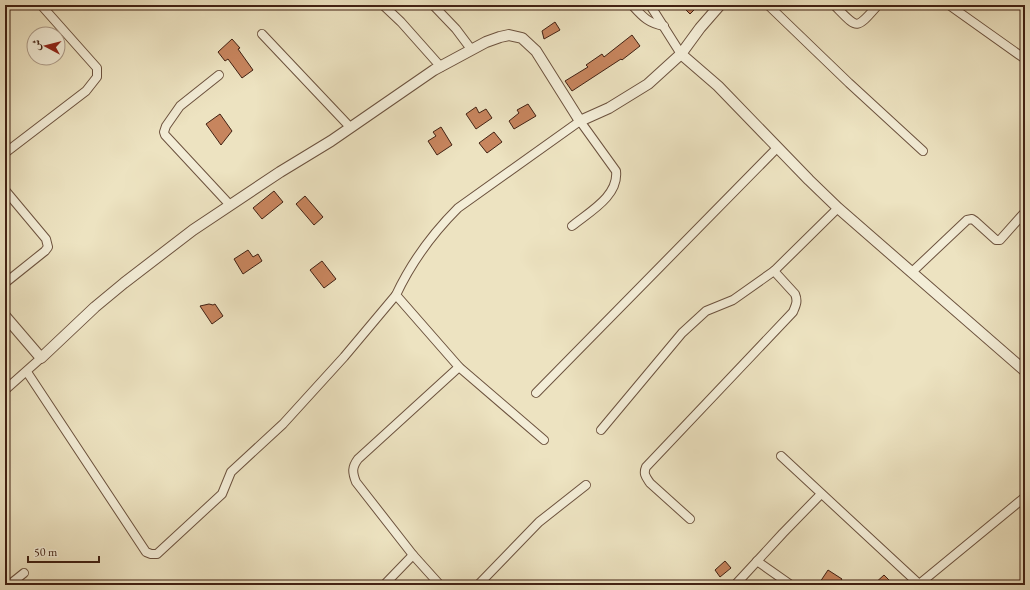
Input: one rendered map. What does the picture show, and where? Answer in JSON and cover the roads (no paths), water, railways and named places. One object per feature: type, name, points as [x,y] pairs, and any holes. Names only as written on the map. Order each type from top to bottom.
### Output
[{"type":"street","points":[[5,153],[86,91],[97,77],[97,68],[42,5]]},
{"type":"street","points":[[383,5],[401,22],[441,67]]},
{"type":"street","points":[[433,5],[456,29],[471,49]]},
{"type":"street","points":[[632,5],[647,21],[664,26]]},
{"type":"street","points":[[650,5],[681,54],[718,86],[777,148],[838,208],[1025,371]]},
{"type":"street","points":[[26,372],[146,552],[157,554],[222,494],[231,472],[283,424],[344,357],[396,295],[404,277],[422,251],[444,222],[458,208],[580,121],[603,111],[638,90],[664,70],[681,54],[700,28],[720,5]]},
{"type":"street","points":[[768,5],[849,83],[923,151]]},
{"type":"street","points":[[834,5],[852,22],[859,24],[862,23],[878,5]]},
{"type":"street","points":[[949,5],[1025,60]]},
{"type":"street","points":[[262,34],[350,127]]},
{"type":"street","points":[[5,390],[95,307],[193,230],[441,67],[471,49],[500,37],[509,35],[522,38],[536,51],[580,121],[616,171],[617,177],[615,185],[607,198],[572,226]]},
{"type":"street","points":[[219,75],[180,106],[166,126],[164,132],[165,135],[230,205]]},
{"type":"street","points":[[536,393],[777,148]]},
{"type":"street","points":[[5,190],[46,239],[48,246],[45,251],[5,283]]},
{"type":"street","points":[[601,430],[682,333],[706,311],[733,300],[774,271],[838,208]]},
{"type":"street","points":[[912,272],[967,220],[972,219],[996,240],[1000,240],[1025,212]]},
{"type":"street","points":[[690,519],[650,483],[645,476],[644,471],[646,467],[793,312],[797,304],[795,294],[774,271]]},
{"type":"street","points":[[396,295],[460,366],[544,440]]},
{"type":"street","points":[[5,316],[41,358]]},
{"type":"street","points":[[440,585],[413,555],[356,482],[352,472],[354,464],[358,459],[460,366]]},
{"type":"street","points":[[781,456],[918,585],[1025,497]]},
{"type":"street","points":[[478,585],[539,522],[586,485]]},
{"type":"street","points":[[735,585],[756,561],[822,494]]},
{"type":"street","points":[[384,585],[413,555]]},
{"type":"street","points":[[756,561],[791,585]]},
{"type":"street","points":[[9,585],[24,573]]}]
